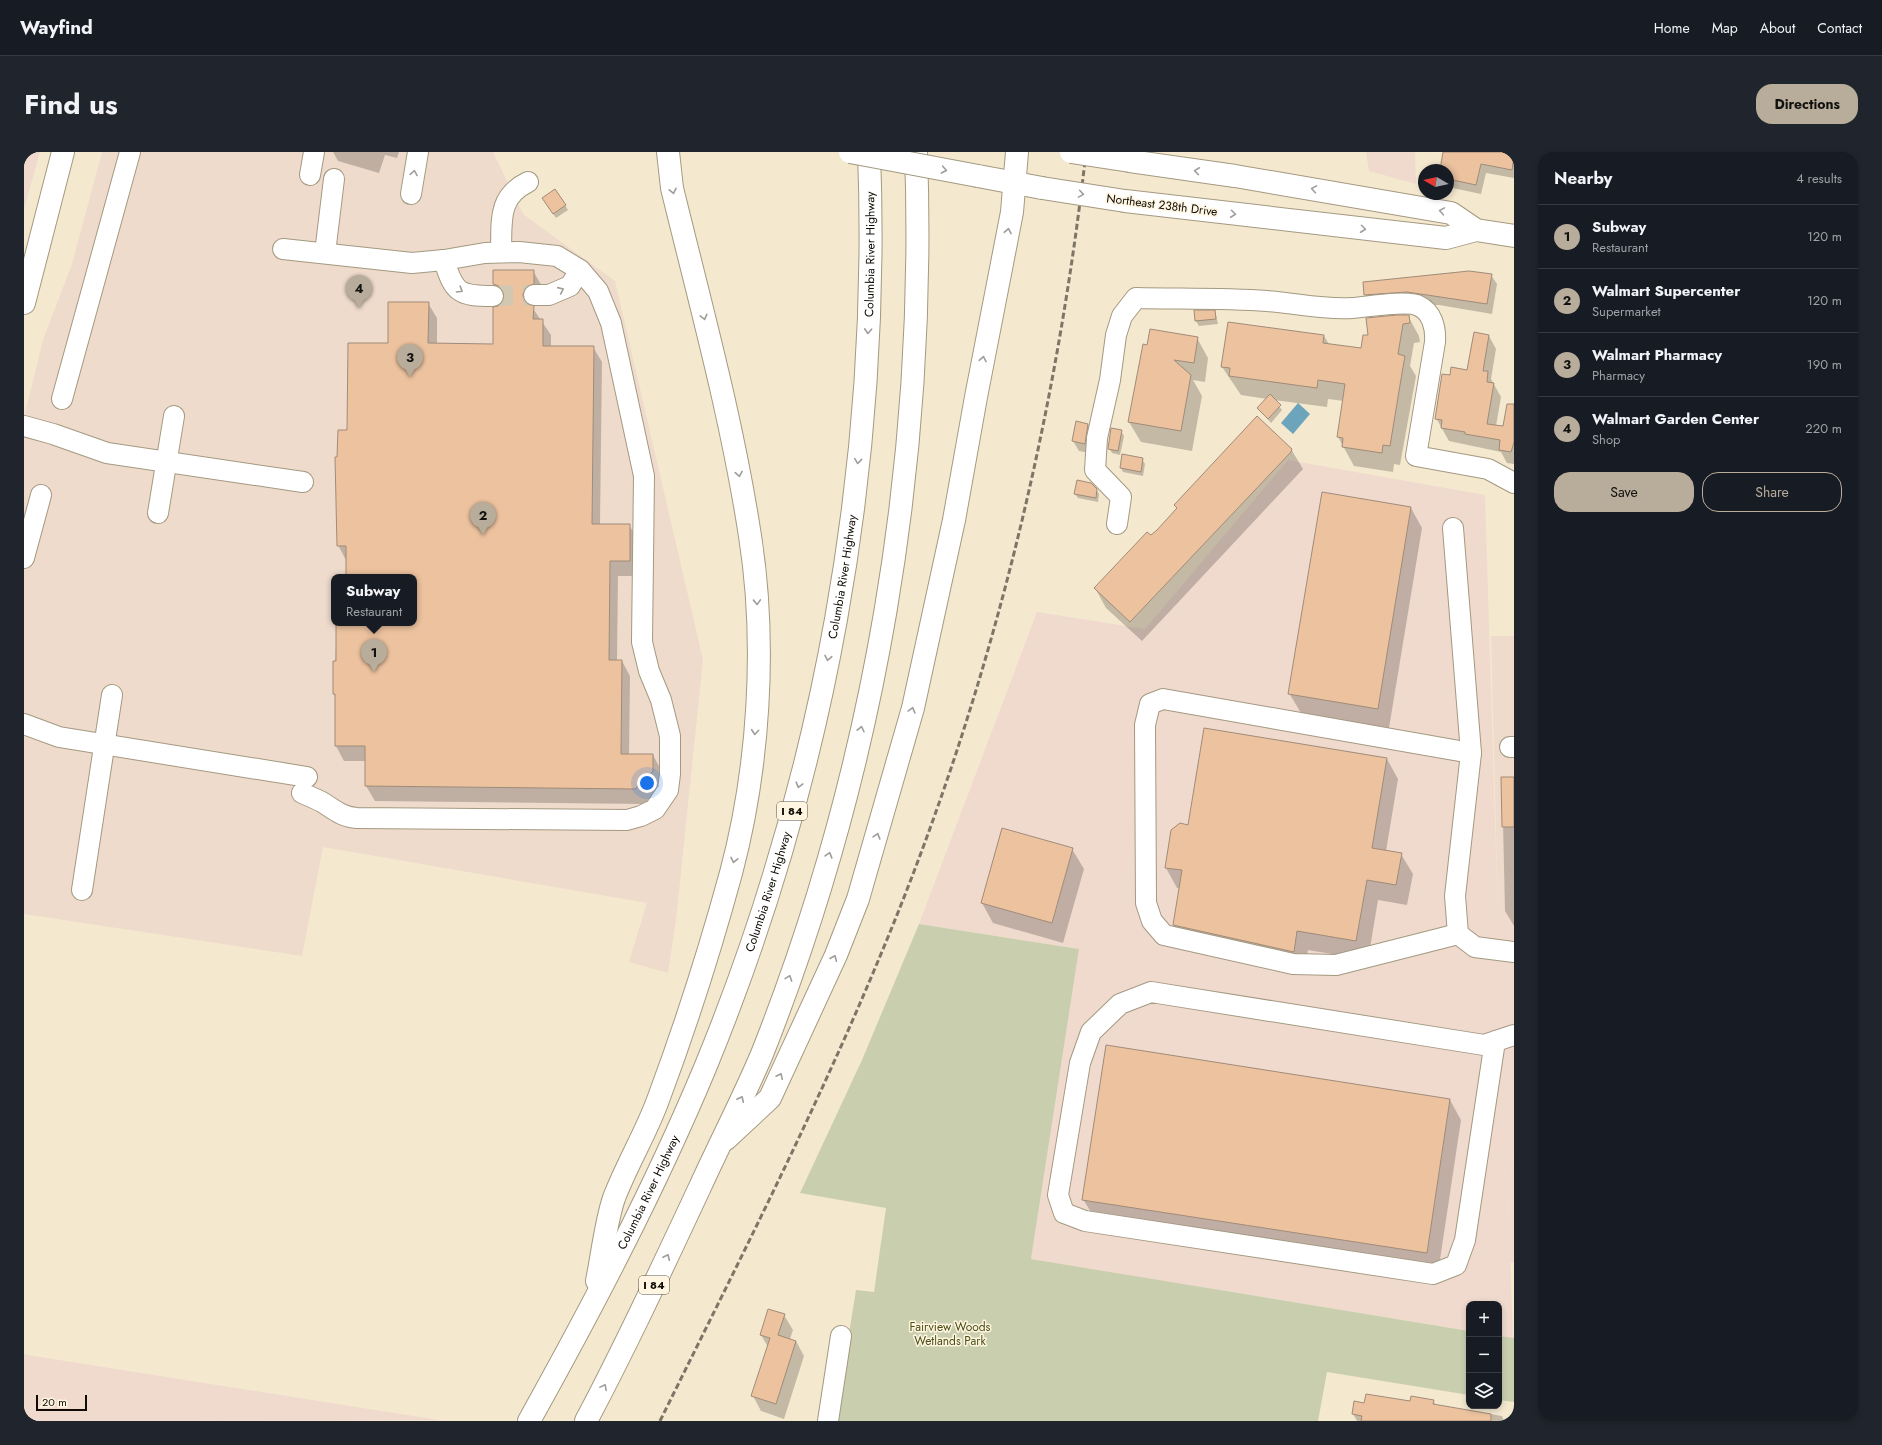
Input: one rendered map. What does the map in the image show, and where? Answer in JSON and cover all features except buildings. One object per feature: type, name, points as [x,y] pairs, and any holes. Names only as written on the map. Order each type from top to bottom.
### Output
[{"type":"main road","points":[[24,303],[63,152]]},
{"type":"main road","points":[[591,1308],[613,1200],[652,1116],[677,1050],[708,953],[732,870],[746,804],[757,710],[756,590],[751,537],[732,435],[672,188],[668,152]]},
{"type":"main road","name":"Northeast 238th Drive","points":[[850,152],[1042,188],[1125,201],[1446,238],[1476,230],[1514,236]]},
{"type":"main road","name":"Columbia River Highway","points":[[529,1421],[591,1308],[628,1236],[677,1130],[718,1035],[766,901],[804,768],[835,625],[846,560],[861,436],[869,318],[869,152]]},
{"type":"main road","name":"I 84","points":[[586,1421],[623,1352],[761,1055],[802,939],[848,788],[873,675],[894,560],[908,443],[917,280],[916,152]]},
{"type":"main road","points":[[718,1147],[770,1098],[808,1018],[858,899],[913,708],[951,535],[1012,212],[1017,152]]},
{"type":"main road","name":"Northeast 238th Drive","points":[[1071,152],[1235,176],[1451,213],[1476,230]]},
{"type":"street","points":[[62,399],[130,152]]},
{"type":"street","points":[[310,174],[314,152]]},
{"type":"street","points":[[411,194],[418,152]]},
{"type":"street","points":[[325,253],[334,179]]},
{"type":"street","points":[[501,252],[503,210],[507,199],[516,187],[528,182]]},
{"type":"street","points":[[24,724],[59,737],[304,785],[322,802],[342,815],[357,818],[626,820],[641,816],[655,809],[668,790],[670,774],[670,736],[661,700],[649,671],[642,642],[644,476],[611,323],[598,291],[580,270],[557,256],[501,252],[412,263],[283,249]]},
{"type":"street","points":[[444,260],[454,286],[461,292],[474,296],[493,296]]},
{"type":"street","points":[[534,295],[549,295],[570,286],[580,270]]},
{"type":"street","points":[[1117,524],[1122,498],[1095,470],[1097,438],[1110,380],[1116,335],[1122,316],[1136,298],[1266,301],[1343,308],[1403,304],[1418,305],[1425,310],[1436,330],[1416,456],[1488,469],[1514,483]]},
{"type":"street","points":[[158,513],[174,416]]},
{"type":"street","points":[[24,426],[53,434],[107,453],[303,482]]},
{"type":"street","points":[[24,558],[41,495]]},
{"type":"street","points":[[1454,528],[1471,753],[1455,896],[1458,934],[1475,947],[1514,952]]},
{"type":"street","points":[[82,890],[112,695]]},
{"type":"street","points":[[1458,934],[1336,965],[1293,964],[1164,935],[1152,921],[1146,903],[1145,725],[1150,704],[1163,699],[1471,753]]},
{"type":"street","points":[[1495,1041],[1465,1240],[1456,1265],[1433,1274],[1085,1221],[1064,1213],[1058,1195],[1080,1062],[1091,1032],[1120,1004],[1151,992],[1484,1045],[1495,1041],[1514,1035]]},
{"type":"street","points":[[828,1421],[841,1336]]},
{"type":"shaded area","points":[[24,152],[40,152],[24,209]]},
{"type":"shaded area","points":[[102,152],[493,152],[523,214],[615,281],[703,660],[676,920],[668,973],[629,962],[647,903],[323,847],[302,956],[24,914],[24,417],[43,340],[72,264]]},
{"type":"shaded area","points":[[1366,152],[1415,152],[1416,184],[1369,171]]},
{"type":"shaded area","points":[[1288,460],[1485,495],[1498,916],[1514,919],[1514,1154],[1508,1193],[1513,1338],[1502,1336],[1502,1301],[1466,1301],[1466,1331],[1031,1259],[1079,949],[919,924],[1037,612],[1145,629]]},
{"type":"shaded area","points":[[1491,636],[1514,636],[1514,919],[1498,916]]},
{"type":"shaded area","points":[[1514,1154],[1514,1263],[1510,1262],[1508,1193]]},
{"type":"shaded area","points":[[24,1354],[34,1356],[438,1420],[24,1421]]},
{"type":"green space","name":"Fairview Woods Wetlands Park","points":[[919,924],[1079,949],[1031,1259],[1466,1331],[1466,1395],[1327,1372],[1318,1421],[835,1421],[856,1290],[874,1292],[886,1208],[800,1193],[862,1060]]},
{"type":"green space","points":[[1502,1336],[1514,1338],[1514,1402],[1502,1400]]},
{"type":"water","points":[[1298,403],[1310,414],[1293,434],[1281,423]]},
{"type":"tunnel","points":[[493,296],[534,295]]},
{"type":"railway","points":[[660,1421],[807,1121],[862,999],[925,843],[958,747],[988,650],[1014,552],[1037,453],[1057,353],[1073,253],[1086,152]]},
{"type":"place","name":"Walmart Garden Center","points":[[359,308]]},
{"type":"place","name":"Walmart Pharmacy","points":[[410,377]]},
{"type":"place","name":"Walmart Supercenter","points":[[483,535]]},
{"type":"place","name":"Subway","points":[[374,672]]}]
